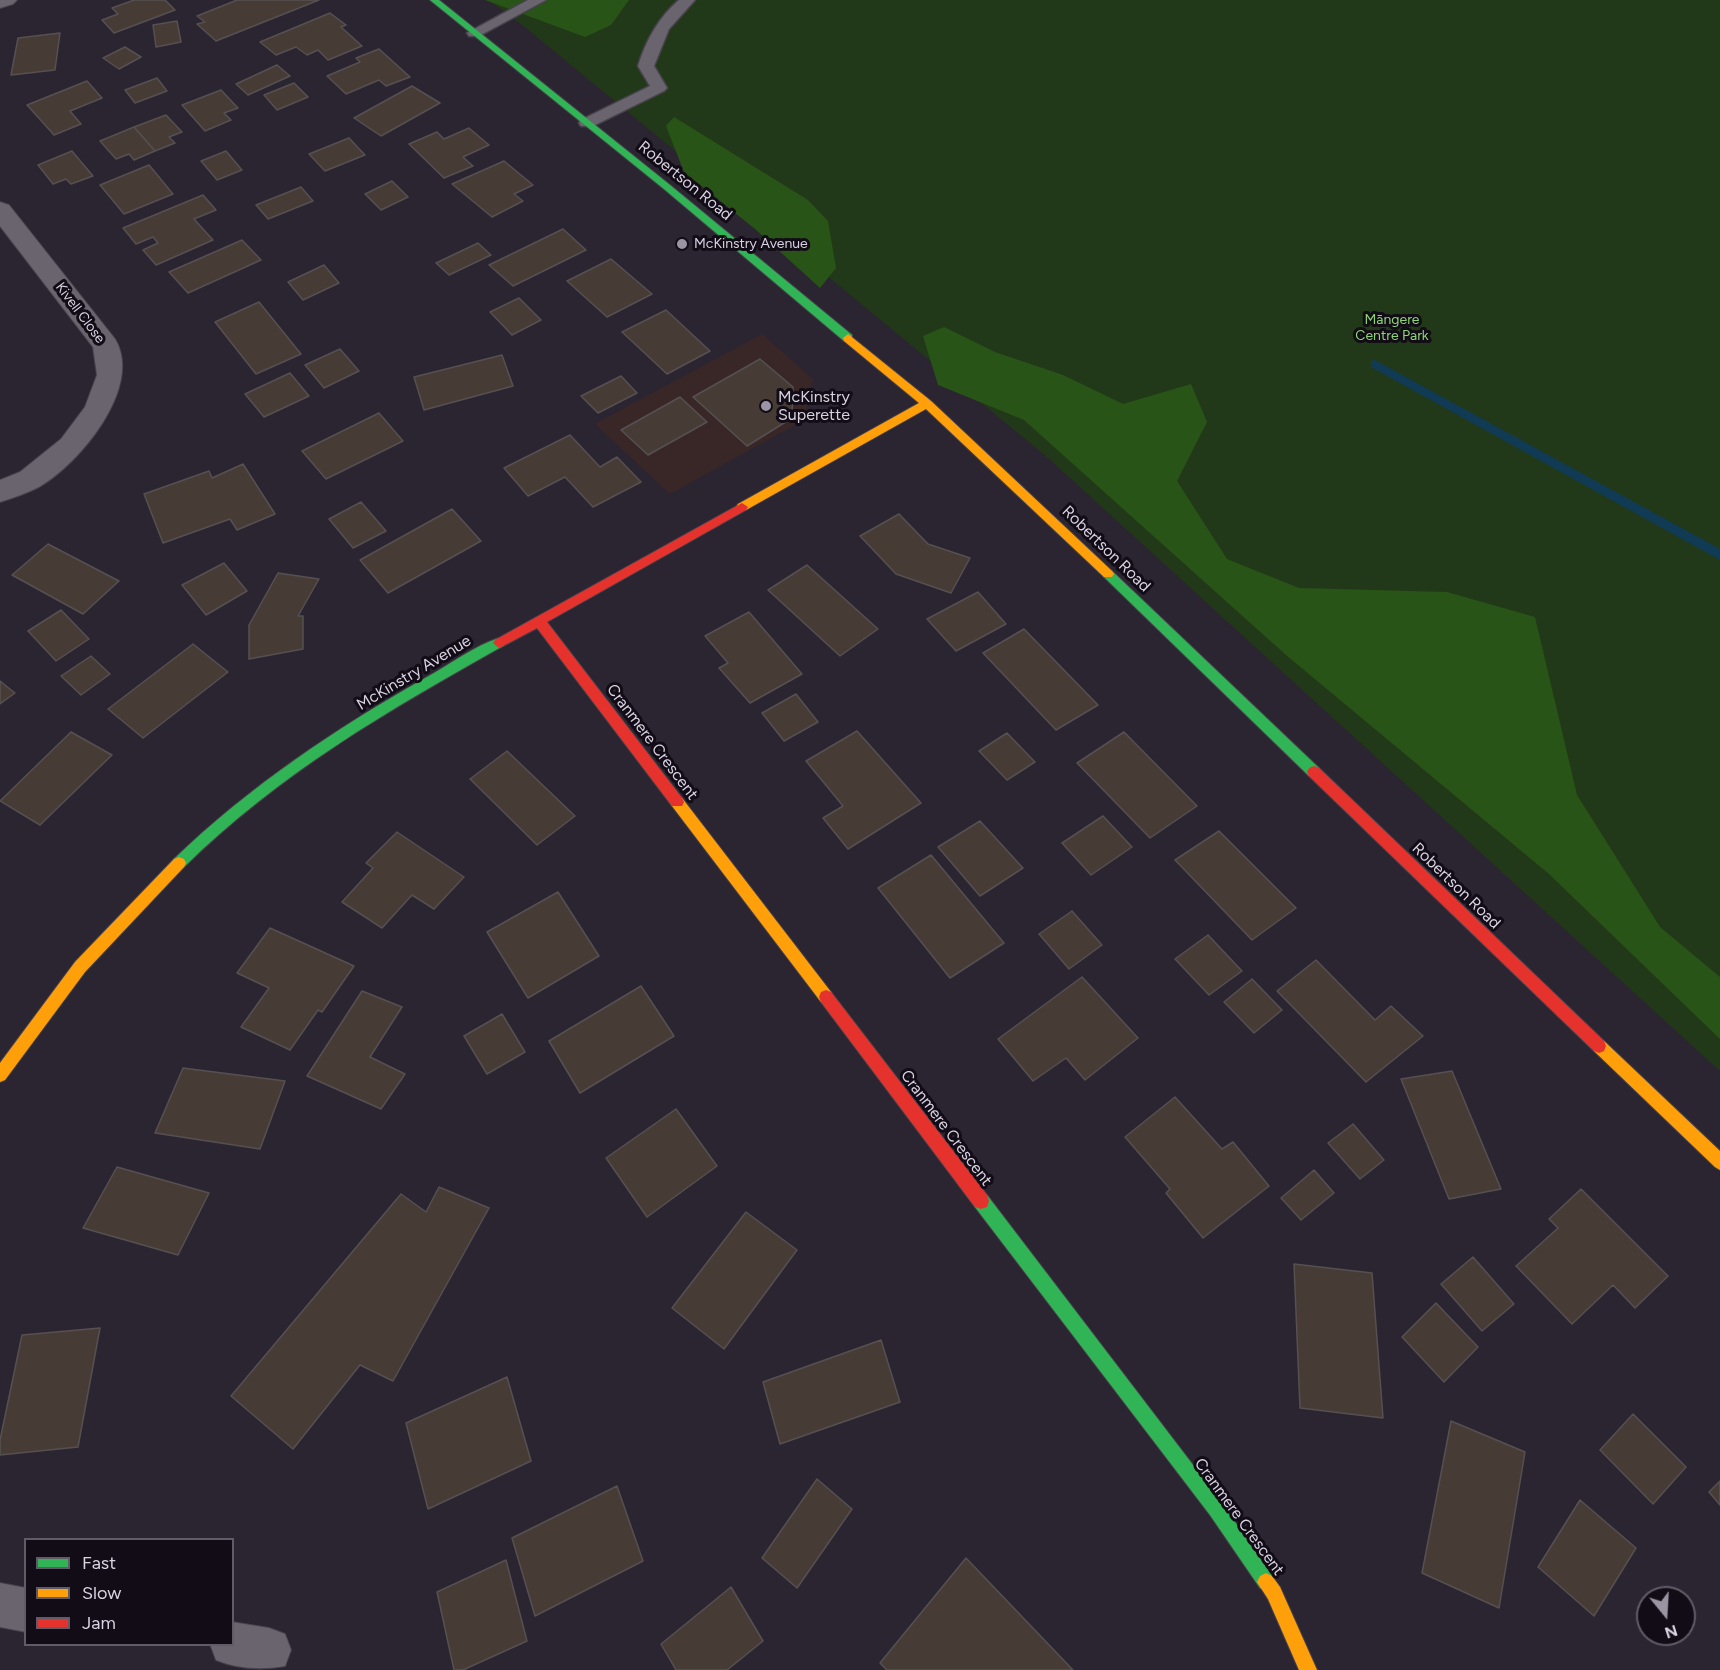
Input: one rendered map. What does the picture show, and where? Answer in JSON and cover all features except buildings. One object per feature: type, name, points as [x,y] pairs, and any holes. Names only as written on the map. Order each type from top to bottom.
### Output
[{"type":"street","points":[[0,2],[6,0]]},
{"type":"street","name":"Robertson Road","points":[[434,0],[676,194],[927,404],[1073,540],[1720,1162]]},
{"type":"street","name":"Kivell Close","points":[[0,210],[106,345],[110,375],[97,410],[71,446],[30,478],[0,492]]},
{"type":"street","name":"McKinstry Avenue","points":[[0,1075],[80,967],[190,851],[271,780],[428,682],[927,404]]},
{"type":"street","name":"Cranmere Crescent","points":[[538,620],[1216,1509],[1274,1593],[1308,1670]]},
{"type":"street","points":[[0,1605],[24,1610]]},
{"type":"lane","points":[[474,33],[539,0]]},
{"type":"lane","points":[[587,123],[659,88],[646,66],[652,44],[673,11],[688,0]]},
{"type":"shaded area","points":[[762,334],[813,379],[804,420],[670,494],[595,424]]},
{"type":"green space","points":[[485,0],[629,0],[611,25],[585,37]]},
{"type":"green space","name":"Māngere Centre Park","points":[[489,0],[1720,0],[1720,1071],[1047,457]]},
{"type":"green space","points":[[674,117],[808,200],[828,221],[836,268],[820,288],[755,229],[684,172],[666,126]]},
{"type":"green space","points":[[944,327],[995,352],[1063,375],[1123,404],[1191,384],[1207,422],[1177,481],[1227,559],[1299,588],[1447,592],[1535,617],[1577,795],[1660,927],[1720,977],[1720,1039],[1549,874],[1286,655],[1024,420],[938,385],[923,336]]},
{"type":"waterway","points":[[1375,364],[1720,555]]},
{"type":"traffic: fast","points":[[434,0],[667,187],[848,338]]},
{"type":"traffic: fast","points":[[1108,574],[1314,772]]},
{"type":"traffic: fast","points":[[179,863],[250,798],[289,769],[372,715],[499,643]]},
{"type":"traffic: fast","points":[[981,1201],[1216,1509],[1266,1582]]},
{"type":"traffic: slow","points":[[848,338],[927,404],[1108,574]]},
{"type":"traffic: slow","points":[[742,507],[927,404]]},
{"type":"traffic: slow","points":[[677,802],[826,997]]},
{"type":"traffic: slow","points":[[0,1075],[80,967],[179,863]]},
{"type":"traffic: slow","points":[[1599,1046],[1720,1162]]},
{"type":"traffic: slow","points":[[1266,1582],[1274,1593],[1308,1670]]},
{"type":"traffic: jam","points":[[499,643],[742,507]]},
{"type":"traffic: jam","points":[[538,620],[677,802]]},
{"type":"traffic: jam","points":[[1314,772],[1599,1046]]},
{"type":"traffic: jam","points":[[826,997],[981,1201]]},
{"type":"place","name":"McKinstry Avenue","points":[[682,244]]},
{"type":"place","name":"McKinstry Superette","points":[[766,406]]}]
